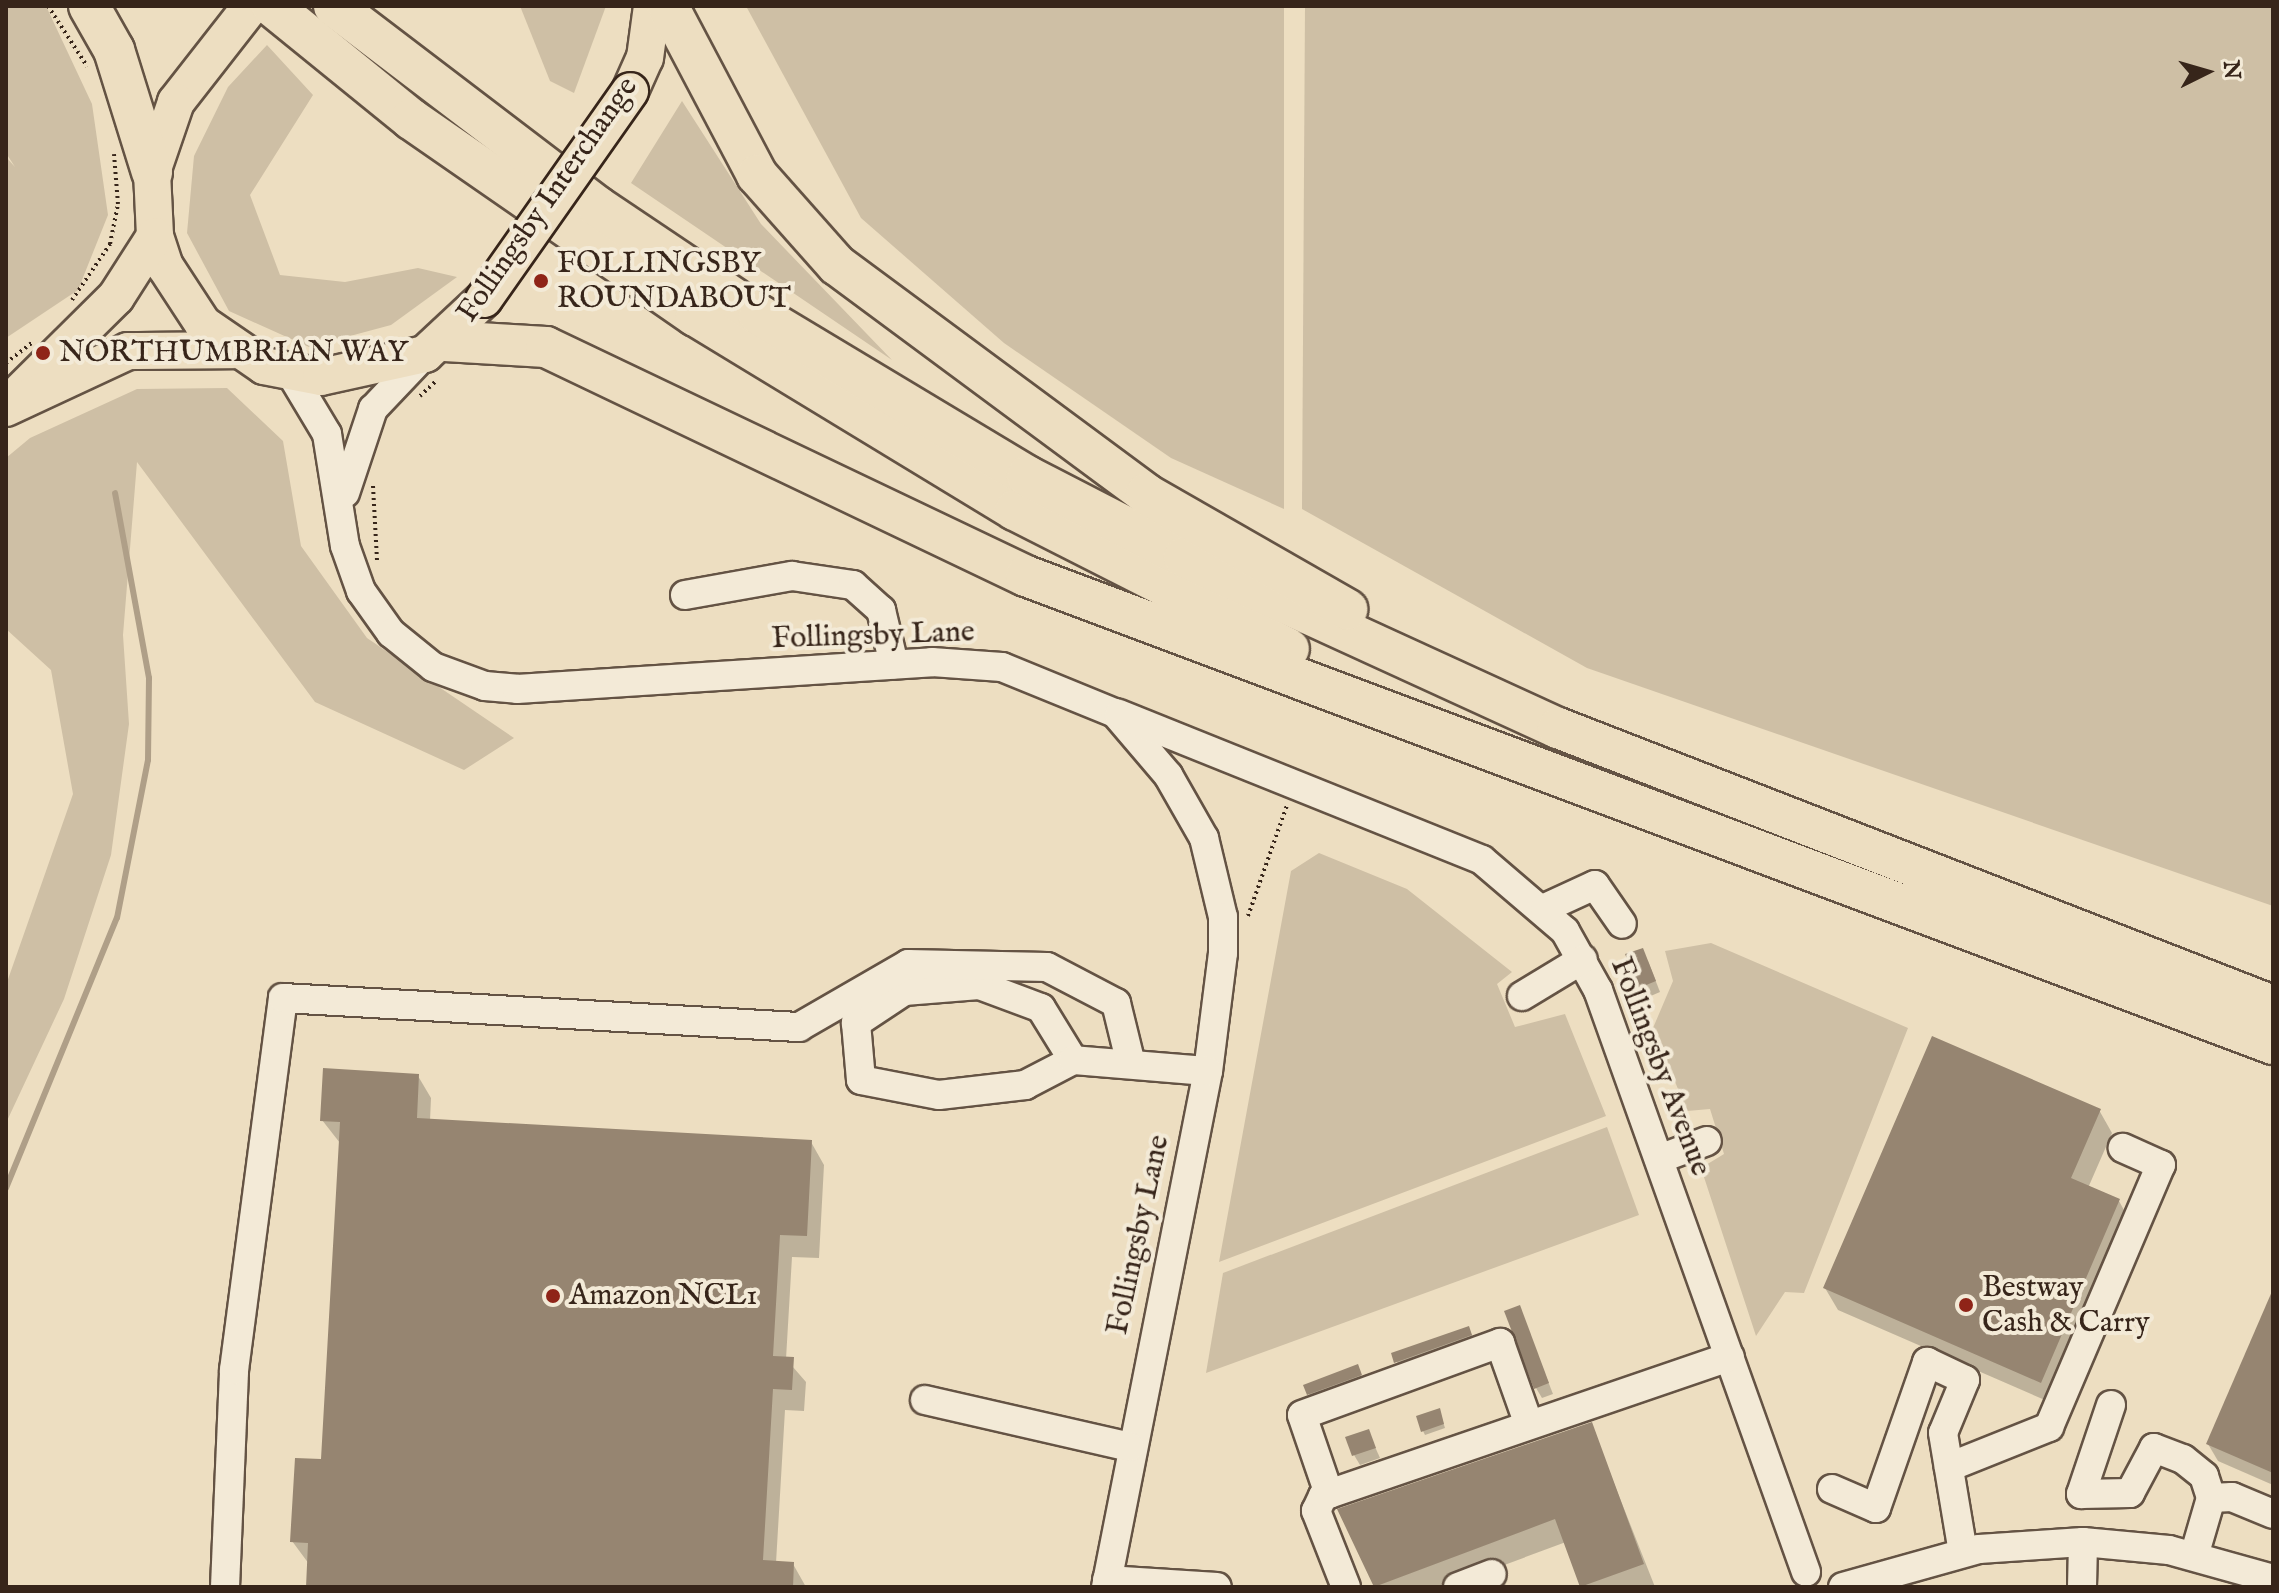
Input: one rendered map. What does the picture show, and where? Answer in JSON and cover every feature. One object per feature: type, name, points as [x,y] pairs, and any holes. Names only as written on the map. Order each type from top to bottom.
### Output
[{"type":"highway","points":[[89,6],[114,50],[152,172]]},
{"type":"highway","points":[[272,6],[411,119],[855,416],[1170,589],[1536,763]]},
{"type":"highway","points":[[334,6],[598,207],[919,412],[1184,557],[1558,728],[2273,1006]]},
{"type":"highway","points":[[668,6],[757,175],[837,265],[1146,494],[1558,728]]},
{"type":"highway","points":[[438,356],[546,347],[1026,576],[1536,763],[2273,1044]]},
{"type":"main road","points":[[233,350],[180,294],[155,236],[152,172],[163,126],[210,56],[251,6]]},
{"type":"main road","name":"Follingsby Interchange","points":[[438,356],[484,299],[630,91],[645,58],[652,6]]},
{"type":"main road","points":[[6,406],[116,297],[155,236]]},
{"type":"main road","points":[[6,406],[128,351],[233,350],[291,374],[321,377],[438,356]]},
{"type":"street","name":"Follingsby Lane","points":[[342,506],[373,409],[438,356]]},
{"type":"street","name":"Follingsby Lane","points":[[291,374],[327,434],[352,569],[374,614],[433,667],[485,686],[894,664],[1002,667],[1115,713],[1186,803],[1217,882],[1223,953],[1208,1071],[1130,1447],[1107,1584]]},
{"type":"street","points":[[685,595],[792,576],[853,585],[881,610],[894,664]]},
{"type":"street","name":"Follingsby Avenue","points":[[1115,713],[1482,860],[1545,908],[1583,959],[1659,1159],[1730,1357],[1799,1579]]},
{"type":"street","points":[[1545,908],[1595,885],[1622,924]]},
{"type":"street","points":[[1522,996],[1583,959]]},
{"type":"street","points":[[225,1587],[234,1370],[283,998],[799,1027],[908,964],[1047,967],[1116,1003],[1130,1060]]},
{"type":"street","points":[[1073,1060],[1041,1008],[979,985],[904,991],[856,1023],[861,1080],[939,1095],[1025,1085],[1073,1060],[1130,1060],[1208,1071]]},
{"type":"street","points":[[1659,1159],[1707,1141]]},
{"type":"street","points":[[1949,1467],[2049,1427],[2161,1165],[2123,1148]]},
{"type":"street","points":[[1329,1494],[1302,1415],[1500,1343],[1528,1422]]},
{"type":"street","points":[[1346,1587],[1316,1511],[1329,1494],[1528,1422],[1730,1357]]},
{"type":"street","points":[[1832,1489],[1876,1508],[1927,1362],[1965,1380],[1943,1433],[1963,1552]]},
{"type":"street","points":[[925,1400],[1130,1447]]},
{"type":"street","points":[[2111,1405],[2081,1494],[2130,1493],[2154,1448],[2195,1465],[2211,1498],[2194,1556]]},
{"type":"street","points":[[2211,1498],[2232,1497],[2273,1514]]},
{"type":"street","points":[[1799,1579],[1825,1572],[1841,1587],[1963,1552],[2083,1542],[2194,1556],[2273,1579]]},
{"type":"street","points":[[2082,1587],[2083,1542]]},
{"type":"street","points":[[1458,1587],[1492,1574]]},
{"type":"street","points":[[1107,1584],[1217,1587]]},
{"type":"path","points":[[48,6],[93,78]]},
{"type":"path","points":[[69,304],[110,244],[118,204],[113,137]]},
{"type":"path","points":[[412,401],[438,356]]},
{"type":"path","points":[[374,475],[378,567]]},
{"type":"path","points":[[1246,921],[1283,807]]},
{"type":"shaded area","points":[[6,6],[46,6],[92,104],[108,215],[78,290],[6,338],[6,157],[15,167],[6,153]]},
{"type":"shaded area","points":[[520,6],[606,6],[574,93],[550,81]]},
{"type":"shaded area","points":[[746,6],[1284,6],[1284,509],[1171,458],[1004,343],[861,218]]},
{"type":"shaded area","points":[[1305,6],[2273,6],[2273,906],[1587,668],[1302,509]]},
{"type":"shaded area","points":[[267,45],[313,95],[250,195],[280,275],[345,282],[418,268],[457,277],[391,325],[309,347],[229,311],[187,233],[194,156],[228,87]]},
{"type":"shaded area","points":[[682,101],[761,224],[892,360],[631,183]]},
{"type":"shaded area","points":[[227,388],[283,441],[301,546],[367,638],[514,738],[464,770],[315,702],[137,462],[123,635],[129,724],[111,855],[64,999],[6,1123],[6,985],[73,794],[51,670],[6,629],[6,458],[30,438],[137,389]]},
{"type":"shaded area","points":[[1319,853],[1407,889],[1512,972],[1497,984],[1515,1027],[1565,1014],[1606,1116],[1219,1262],[1291,871]]},
{"type":"shaded area","points":[[1711,943],[1908,1028],[1804,1293],[1785,1292],[1756,1336],[1701,1168],[1724,1154],[1710,1109],[1687,1111],[1653,1028],[1673,981],[1665,951]]},
{"type":"shaded area","points":[[1607,1127],[1639,1215],[1206,1373],[1223,1273]]},
{"type":"building","points":[[1643,948],[1656,981],[1639,988],[1625,954]]},
{"type":"building","points":[[1932,1036],[2101,1109],[2071,1178],[2120,1199],[2041,1383],[1823,1288]]},
{"type":"building","name":"Amazon NCL1","points":[[323,1068],[419,1074],[417,1118],[812,1140],[807,1236],[780,1235],[773,1356],[794,1357],[792,1390],[773,1389],[763,1560],[794,1562],[793,1587],[306,1587],[308,1543],[290,1542],[295,1458],[321,1459],[340,1122],[320,1121]]},
{"type":"building","points":[[2273,1289],[2273,1473],[2206,1444]]},
{"type":"building","points":[[1520,1305],[1549,1383],[1534,1389],[1504,1311]]},
{"type":"building","points":[[1469,1326],[1472,1335],[1394,1363],[1391,1353]]},
{"type":"building","points":[[1358,1364],[1362,1375],[1307,1395],[1303,1385]]},
{"type":"building","points":[[1440,1408],[1444,1424],[1421,1432],[1416,1416]]},
{"type":"building","points":[[1592,1422],[1644,1564],[1580,1587],[1555,1519],[1374,1587],[1337,1509]]},
{"type":"building","points":[[1369,1429],[1376,1448],[1352,1456],[1345,1437]]},
{"type":"waterway","points":[[6,1188],[117,918],[148,760],[149,678],[115,493]]},
{"type":"place","name":"FOLLINGSBY ROUNDABOUT","points":[[541,281]]},
{"type":"place","name":"NORTHUMBRIAN WAY","points":[[43,353]]},
{"type":"place","name":"Amazon NCL1","points":[[553,1296]]},
{"type":"place","name":"Bestway Cash & Carry","points":[[1966,1305]]}]
